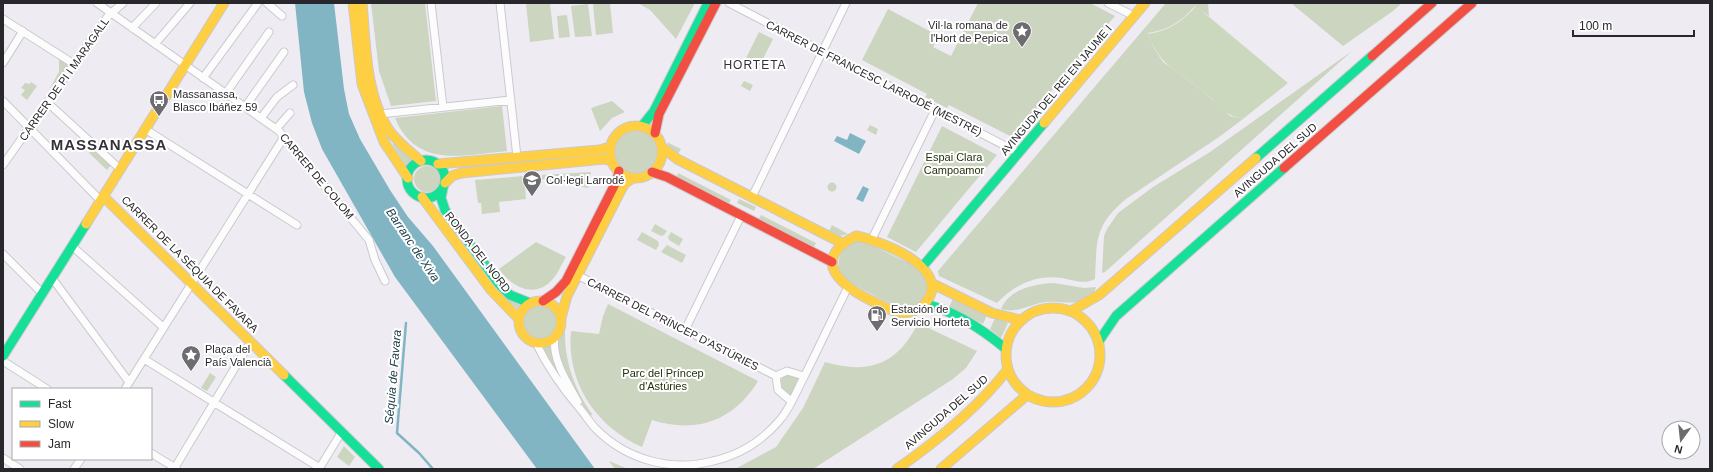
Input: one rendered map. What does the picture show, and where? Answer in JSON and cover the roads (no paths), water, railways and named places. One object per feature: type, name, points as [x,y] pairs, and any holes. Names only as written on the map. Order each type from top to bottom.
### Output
[{"type":"street","name":"CARRER DE COLOM","points":[[97,3],[276,129],[351,216],[369,240],[375,260],[385,281]]},
{"type":"street","name":"CARRER DE PI I MARAGALL","points":[[3,165],[74,64],[112,13],[123,3]]},
{"type":"street","points":[[132,28],[156,3]]},
{"type":"street","points":[[155,44],[190,3]]},
{"type":"street","points":[[3,356],[224,3]]},
{"type":"street","points":[[203,78],[258,3]]},
{"type":"street","points":[[267,3],[282,16]]},
{"type":"street","points":[[353,3],[362,84],[384,142],[408,178],[411,190],[422,197],[433,197],[452,176],[461,173],[604,159],[612,161]]},
{"type":"street","points":[[362,3],[370,82],[380,114],[384,124],[399,144],[421,161]]},
{"type":"street","points":[[431,3],[443,107]]},
{"type":"street","points":[[500,3],[517,158]]},
{"type":"street","points":[[642,126],[654,111],[708,3]]},
{"type":"street","points":[[716,3],[660,114],[655,126],[655,133],[663,148],[677,158],[842,243]]},
{"type":"street","name":"CARRER DE FRANCESC LARRODÉ (MESTRE)","points":[[729,3],[1019,153]]},
{"type":"street","points":[[752,196],[846,3]]},
{"type":"street","points":[[1108,3],[1134,16]]},
{"type":"street","name":"AVINGUDA DEL REI EN JAUME I","points":[[923,266],[1145,3]]},
{"type":"street","name":"AVINGUDA DEL SUD","points":[[1071,311],[1099,295],[1432,3]]},
{"type":"street","name":"AVINGUDA DEL SUD","points":[[1099,341],[1116,316],[1472,3]]},
{"type":"street","points":[[3,19],[74,64]]},
{"type":"street","points":[[3,63],[23,31]]},
{"type":"street","points":[[226,93],[269,32]]},
{"type":"street","points":[[245,107],[284,52]]},
{"type":"street","points":[[260,118],[277,97],[293,85]]},
{"type":"street","points":[[380,114],[511,100]]},
{"type":"street","points":[[3,102],[102,198]]},
{"type":"street","points":[[47,102],[120,169]]},
{"type":"street","points":[[872,239],[936,110]]},
{"type":"street","points":[[276,129],[290,114]]},
{"type":"street","points":[[655,133],[642,126],[622,129],[614,138],[610,147],[612,161],[619,171],[633,178],[641,178],[652,172],[660,165],[663,148]]},
{"type":"street","points":[[145,129],[296,225]]},
{"type":"street","points":[[126,388],[284,137]]},
{"type":"street","points":[[408,178],[412,167],[421,161],[428,160],[438,164],[598,150],[610,147]]},
{"type":"street","points":[[438,164],[444,173],[444,186]]},
{"type":"street","points":[[536,343],[550,341],[555,337],[561,328],[561,318],[574,273],[615,184],[619,171]]},
{"type":"street","points":[[652,172],[667,177],[832,262]]},
{"type":"street","points":[[633,178],[625,183],[574,273],[561,287],[543,301],[530,303],[524,308],[519,319],[519,325],[525,337],[536,343],[550,370],[596,429],[611,442],[632,454],[662,464],[691,465],[720,460],[746,449],[772,429],[783,416],[848,287]]},
{"type":"street","name":"RONDA DEL NORD","points":[[444,186],[441,198],[445,210],[499,284],[510,295],[530,303]]},
{"type":"street","name":"RONDA DEL NORD","points":[[422,197],[491,290],[519,319]]},
{"type":"street","name":"CARRER DE LA SÉQUIA DE FAVARA","points":[[102,198],[251,341],[378,469]]},
{"type":"street","points":[[685,330],[741,216]]},
{"type":"street","points":[[933,284],[930,296],[925,304],[915,312],[900,312],[848,287],[837,277],[833,269],[832,262],[842,243],[856,236],[872,239],[923,266],[933,284],[948,293],[992,313],[1020,320]]},
{"type":"street","points":[[72,246],[163,327]]},
{"type":"street","points":[[3,254],[42,293]]},
{"type":"street","name":"CARRER DEL PRÍNCEP D'ASTÚRIES","points":[[574,273],[776,376]]},
{"type":"street","points":[[52,278],[129,382]]},
{"type":"street","points":[[543,301],[555,306],[561,318]]},
{"type":"street","points":[[925,304],[934,306],[983,330],[1006,349]]},
{"type":"street","points":[[1044,308],[1058,308],[1071,311],[1088,323],[1099,341],[1101,357],[1098,372],[1090,386],[1077,396],[1065,401],[1052,403],[1039,401],[1027,395],[1015,384],[1008,369],[1006,349],[1011,333],[1020,320],[1032,312],[1044,308]]},
{"type":"street","points":[[555,337],[554,346],[561,366],[585,415]]},
{"type":"street","points":[[152,454],[175,469],[251,341]]},
{"type":"street","points":[[144,359],[320,469],[341,433]]},
{"type":"street","points":[[3,361],[45,388]]},
{"type":"street","name":"AVINGUDA DEL SUD","points":[[897,469],[989,393],[1008,369]]},
{"type":"street","points":[[791,401],[778,390],[775,382],[776,376],[787,370],[804,376]]},
{"type":"street","points":[[941,469],[1027,395]]},
{"type":"street","points":[[3,458],[20,469]]},
{"type":"street","points":[[74,469],[80,460]]},
{"type":"water","name":"Barranc de Xiva","points":[[295,3],[334,3],[344,89],[349,114],[360,139],[408,217],[433,246],[595,469],[537,469],[395,277],[322,149],[312,123],[304,92]]},
{"type":"water","points":[[850,133],[866,141],[859,154],[834,141],[837,136],[847,140]]},
{"type":"water","points":[[863,186],[869,189],[863,202],[856,199]]},
{"type":"waterway","name":"Séquia de Favara","points":[[406,323],[397,433],[419,453],[433,469]]},
{"type":"place","name":"Vil·la romana de l'Hort de Pepica","points":[[1022,48]]},
{"type":"place","name":"Massanassa, Blasco Ibáñez 59","points":[[159,117]]},
{"type":"place","name":"Col·legi Larrodé","points":[[532,197]]},
{"type":"place","name":"Estación de Servicio Horteta","points":[[877,332]]},
{"type":"place","name":"Plaça del País Valencià","points":[[191,372]]},
{"type":"district","name":"HORTETA","points":[[755,65]]},
{"type":"district","name":"MASSANASSA","points":[[109,145]]},
{"type":"park label","name":"Espai Clara Campoamor","points":[[954,163]]},
{"type":"park label","name":"Parc del Príncep d'Astúries","points":[[663,379]]}]
